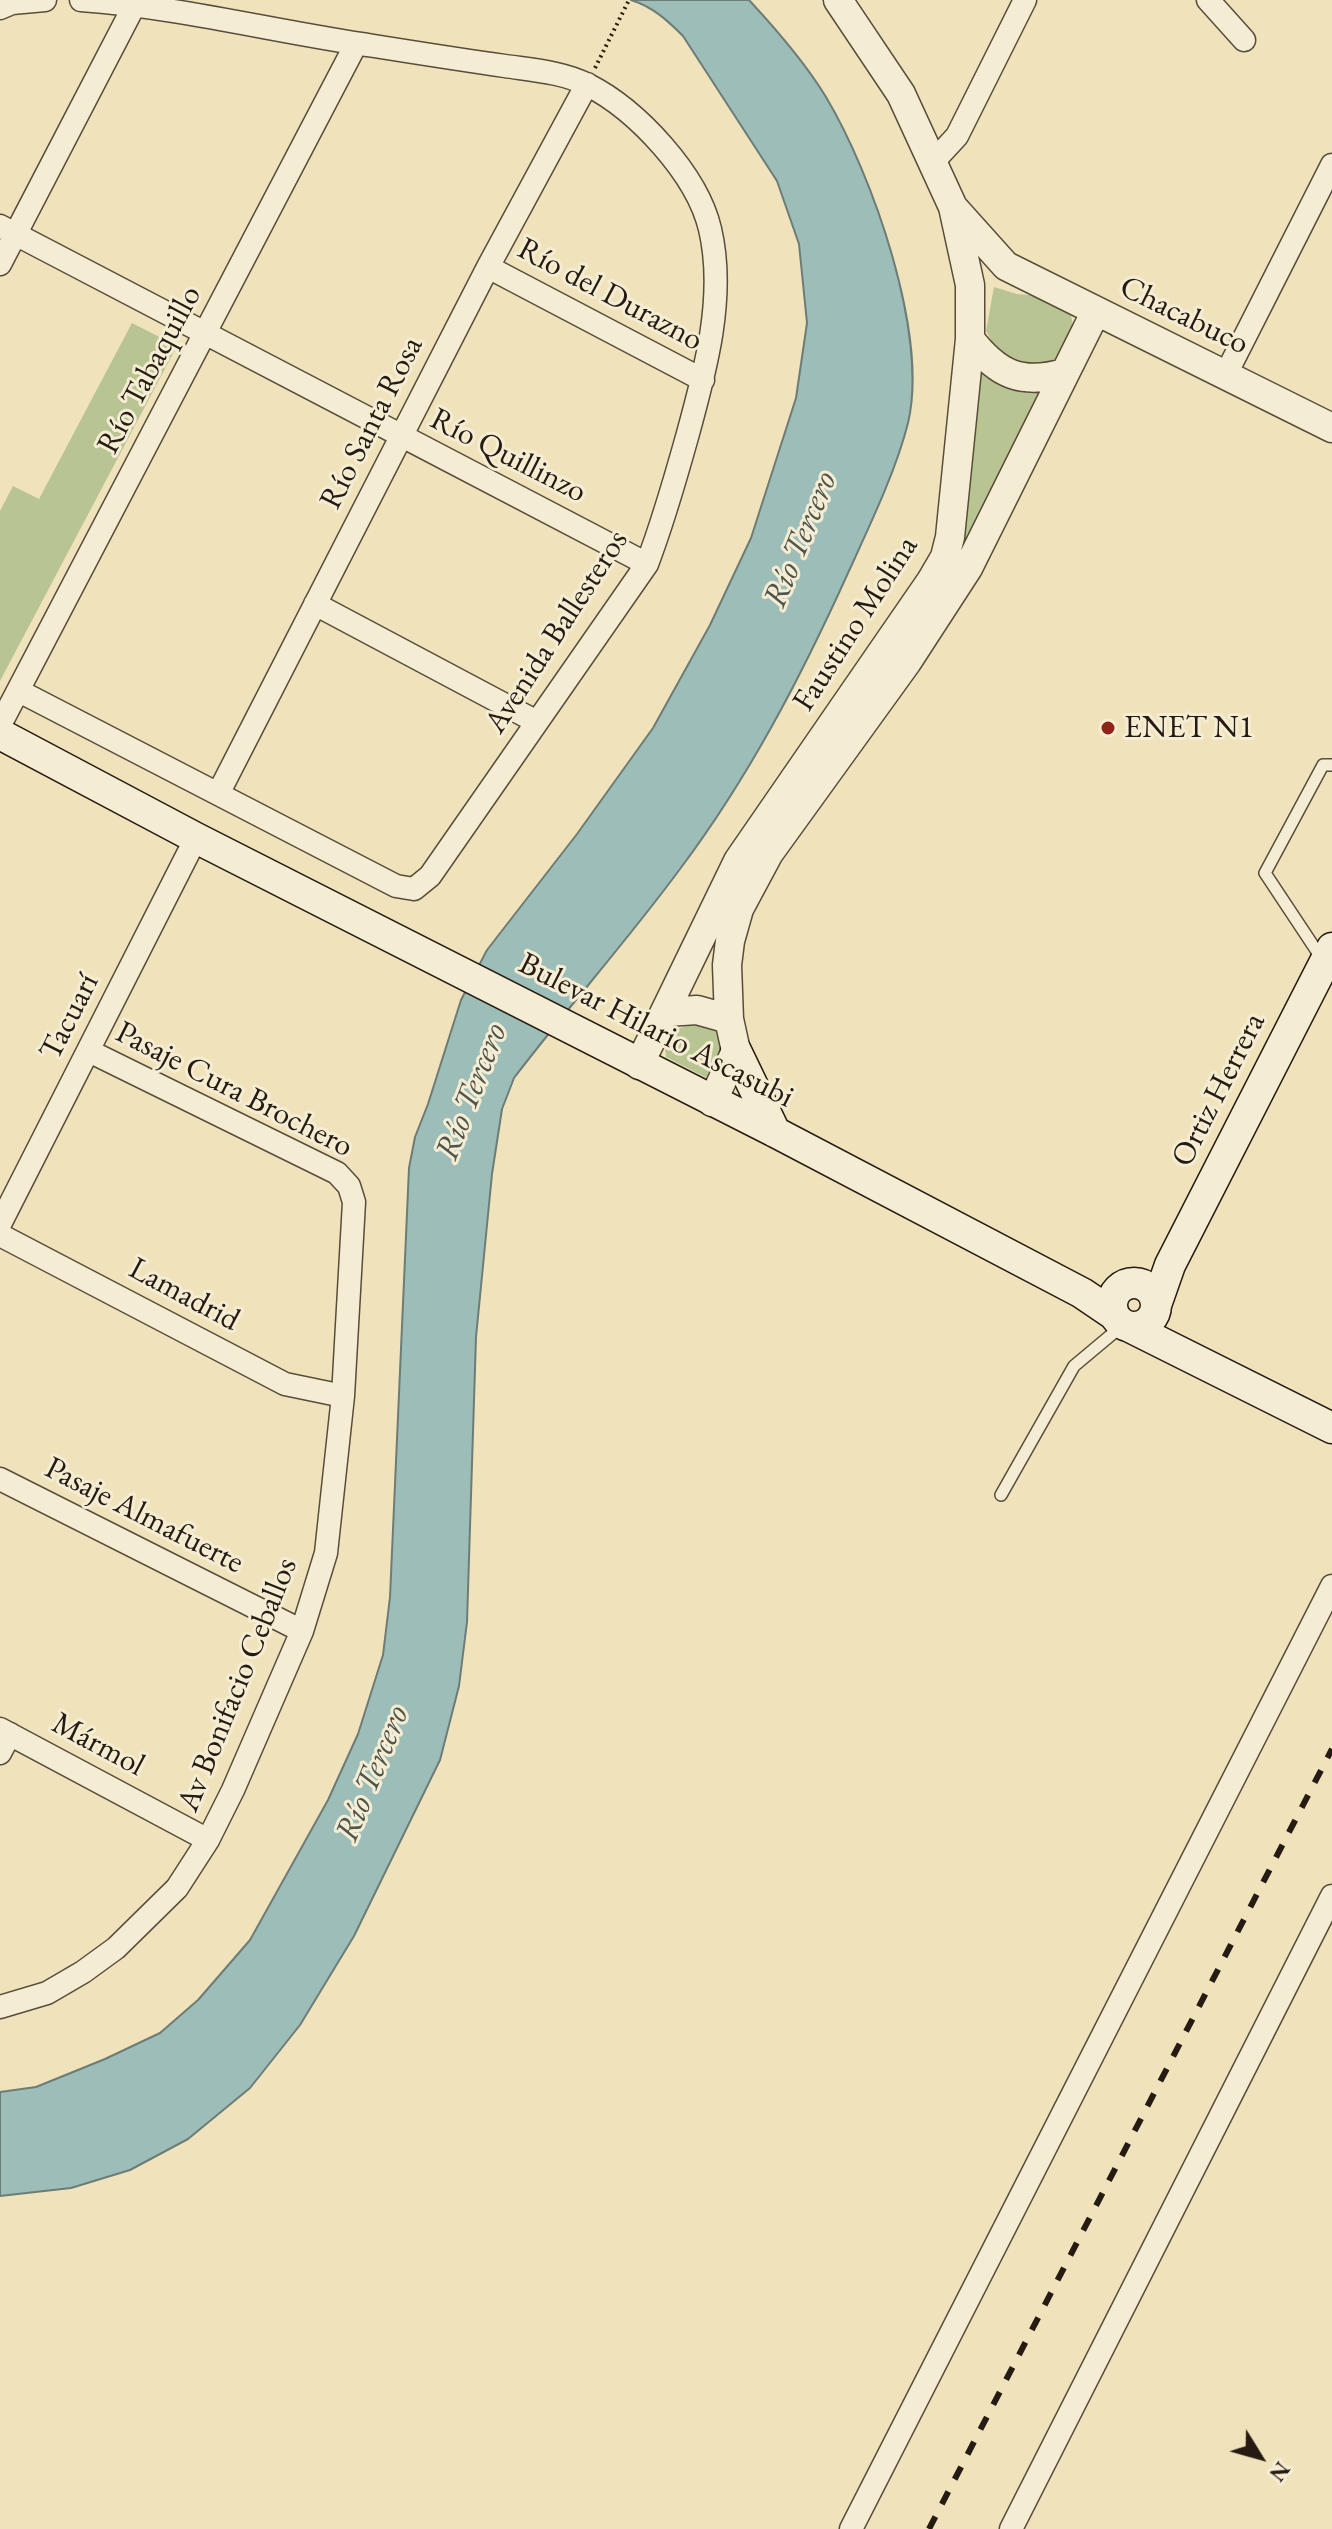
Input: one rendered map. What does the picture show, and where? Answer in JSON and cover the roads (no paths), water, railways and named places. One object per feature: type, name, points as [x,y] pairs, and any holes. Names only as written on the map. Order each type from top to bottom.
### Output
[{"type":"main road","name":"Bulevar Hilario Ascasubi","points":[[0,734],[196,838],[409,944],[1082,1293],[1133,1309]]},
{"type":"main road","name":"Ortiz Herrera","points":[[1133,1309],[1170,1265],[1328,955]]},
{"type":"main road","points":[[736,1051],[775,1132]]},
{"type":"main road","points":[[1133,1309],[1168,1344],[1332,1428]]},
{"type":"street","points":[[0,8],[12,3],[45,0]]},
{"type":"street","name":"Avenida Ballesteros","points":[[81,0],[135,4],[356,44],[553,73],[587,84],[661,142],[690,183],[710,228],[716,289],[713,332],[666,515],[647,564],[430,876],[414,889],[396,886],[218,794]]},
{"type":"street","points":[[838,0],[901,94],[953,207],[1006,266],[970,285]]},
{"type":"street","points":[[932,163],[957,136],[1025,0]]},
{"type":"street","points":[[1208,0],[1244,40]]},
{"type":"street","points":[[0,264],[8,230],[135,4]]},
{"type":"street","name":"Río Tabaquillo","points":[[0,725],[356,44]]},
{"type":"street","name":"Río Santa Rosa","points":[[218,794],[488,267],[587,84]]},
{"type":"street","points":[[1226,374],[1332,165]]},
{"type":"street","name":"Faustino Molina","points":[[639,1065],[738,861],[945,557],[953,509],[970,339],[970,285],[953,207]]},
{"type":"street","name":"Río Quillinzo","points":[[8,230],[207,331],[401,437],[647,564]]},
{"type":"street","name":"Chacabuco","points":[[1006,266],[1332,428]]},
{"type":"street","name":"Río del Durazno","points":[[488,267],[703,380]]},
{"type":"street","name":"Faustino Molina","points":[[736,1051],[729,1019],[727,965],[739,909],[769,853],[907,662],[968,568],[1096,311]]},
{"type":"street","points":[[970,339],[990,362],[1015,376],[1047,378],[1065,373]]},
{"type":"street","points":[[315,604],[537,722]]},
{"type":"street","points":[[19,691],[218,794]]},
{"type":"street","name":"Tacuarí","points":[[0,1224],[196,838]]},
{"type":"street","points":[[667,1012],[697,1010],[729,1019]]},
{"type":"street","name":"Pasaje Cura Brochero","points":[[89,1051],[337,1173],[349,1186]]},
{"type":"street","points":[[712,1102],[736,1051]]},
{"type":"street","name":"Av Bonifacio Ceballos","points":[[0,2007],[47,1993],[83,1972],[116,1948],[177,1888],[208,1840],[233,1790],[302,1631],[326,1553],[343,1396],[354,1202],[349,1186]]},
{"type":"street","name":"Lamadrid","points":[[0,1235],[285,1384],[343,1396]]},
{"type":"street","name":"Pasaje Almafuerte","points":[[0,1479],[302,1631]]},
{"type":"street","points":[[851,2529],[1332,1586]]},
{"type":"street","name":"Mármol","points":[[3,1739],[208,1840]]},
{"type":"street","points":[[1011,2529],[1332,1896]]},
{"type":"lane","points":[[1328,955],[1265,873],[1323,765],[1332,765]]},
{"type":"lane","points":[[1001,1495],[1074,1366],[1133,1309]]},
{"type":"water","name":"Río Tercero","points":[[631,0],[749,0],[790,47],[826,97],[844,129],[878,211],[903,301],[911,345],[912,387],[903,441],[881,499],[830,612],[792,688],[729,799],[680,869],[514,1078],[502,1109],[492,1174],[476,1337],[467,1622],[459,1686],[440,1760],[354,1936],[300,2025],[250,2088],[188,2139],[130,2170],[71,2188],[0,2196],[0,2092],[36,2087],[105,2059],[160,2033],[198,2000],[250,1940],[328,1800],[358,1734],[383,1655],[390,1597],[409,1168],[415,1137],[461,1000],[487,950],[577,834],[653,728],[710,625],[751,538],[796,398],[807,323],[799,244],[777,181],[683,36],[646,6]]},
{"type":"railway","points":[[929,2529],[1332,1749]]},
{"type":"place","name":"ENET N1","points":[[1108,728]]}]
